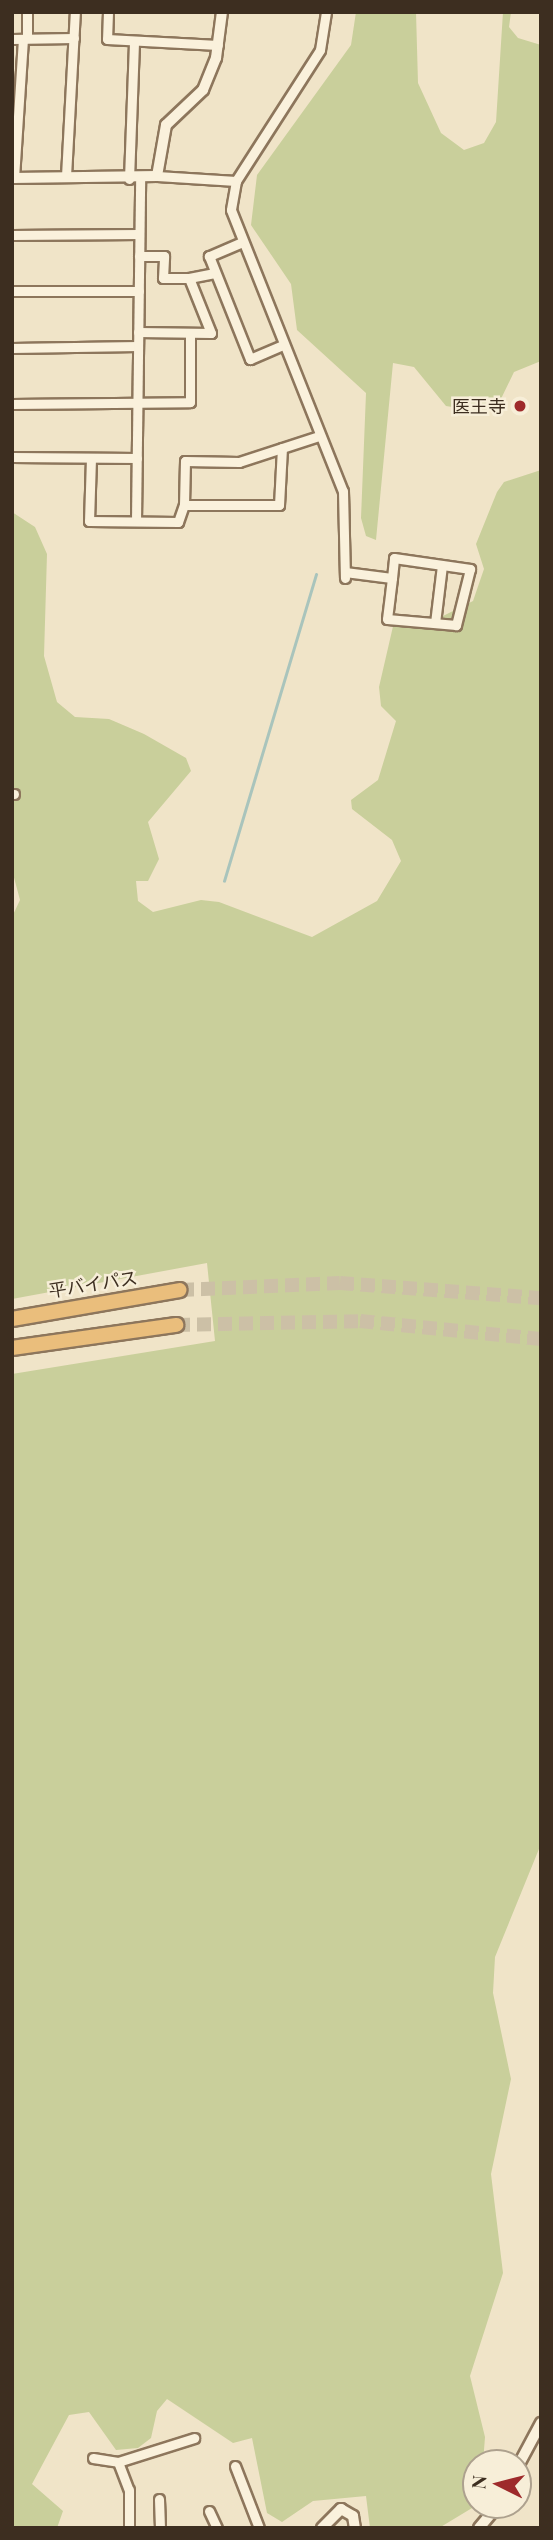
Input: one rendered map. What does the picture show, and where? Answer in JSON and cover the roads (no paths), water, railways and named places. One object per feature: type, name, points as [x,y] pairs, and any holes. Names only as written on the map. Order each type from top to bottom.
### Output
[{"type":"highway","name":"平バイパス","points":[[12,1319],[180,1290]]},
{"type":"highway","points":[[12,1348],[176,1325]]},
{"type":"street","points":[[27,12],[16,105],[13,178],[66,176],[134,179],[157,176],[236,181]]},
{"type":"street","points":[[66,176],[75,12]]},
{"type":"street","points":[[108,12],[107,39],[218,45]]},
{"type":"street","points":[[157,176],[166,125],[203,89],[218,45],[222,12]]},
{"type":"street","points":[[326,12],[320,50],[236,181],[231,210],[240,243],[346,501],[345,575],[392,578]]},
{"type":"street","points":[[12,39],[74,38]]},
{"type":"street","points":[[134,41],[134,179],[139,234],[136,521]]},
{"type":"street","points":[[12,235],[139,234]]},
{"type":"street","points":[[240,243],[209,256],[215,273],[250,359],[281,346]]},
{"type":"street","points":[[139,256],[164,256],[163,278],[189,278],[215,273]]},
{"type":"street","points":[[138,332],[211,333],[189,278]]},
{"type":"street","points":[[12,291],[139,291]]},
{"type":"street","points":[[12,404],[190,402],[190,333]]},
{"type":"street","points":[[12,348],[138,345]]},
{"type":"street","points":[[91,458],[89,522],[178,522],[184,505],[185,461],[239,462],[319,436]]},
{"type":"street","points":[[184,505],[279,505],[282,449]]},
{"type":"street","points":[[12,457],[137,458]]},
{"type":"street","points":[[394,558],[470,569],[468,587],[456,625],[387,618],[392,578],[394,558]]},
{"type":"street","points":[[435,623],[442,565]]},
{"type":"street","points":[[527,2449],[541,2423]]},
{"type":"street","points":[[93,2458],[118,2462],[194,2438]]},
{"type":"street","points":[[118,2462],[129,2490],[129,2528]]},
{"type":"street","points":[[235,2466],[259,2528]]},
{"type":"street","points":[[159,2498],[160,2528]]},
{"type":"street","points":[[322,2528],[341,2509],[353,2516],[355,2528]]},
{"type":"street","points":[[208,2511],[217,2528]]},
{"type":"waterway","points":[[224,881],[316,575]]},
{"type":"tunnel","points":[[180,1290],[340,1283],[541,1298]]},
{"type":"tunnel","points":[[176,1325],[360,1321],[541,1339]]},
{"type":"place","name":"医王寺","points":[[520,406]]}]
